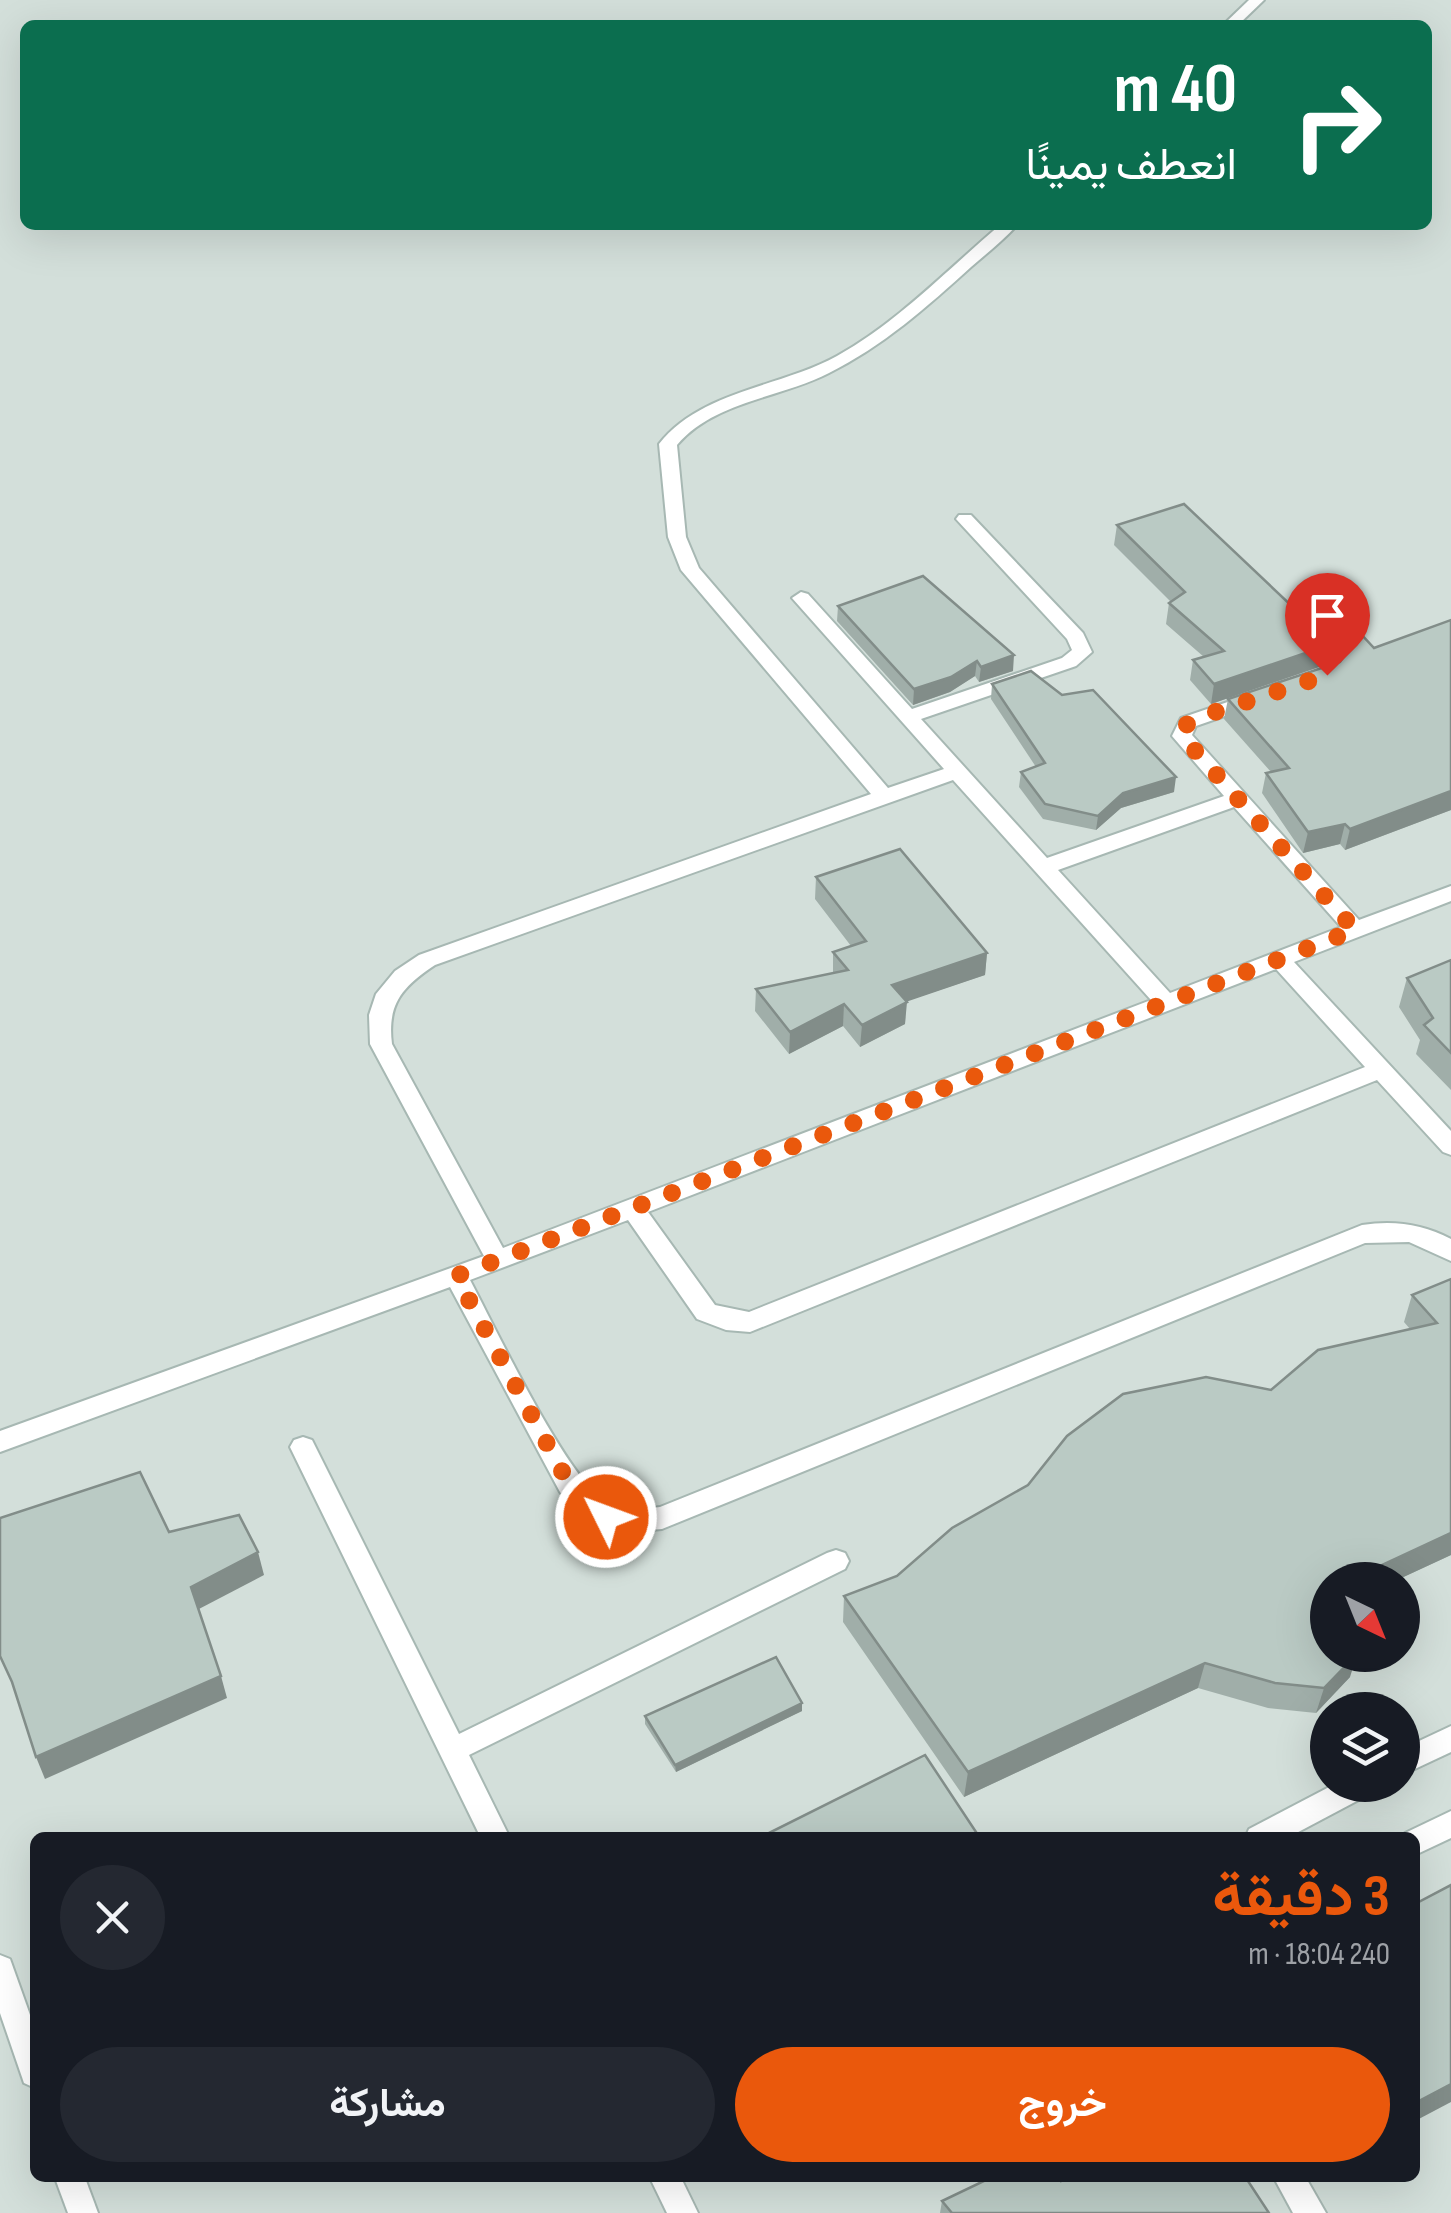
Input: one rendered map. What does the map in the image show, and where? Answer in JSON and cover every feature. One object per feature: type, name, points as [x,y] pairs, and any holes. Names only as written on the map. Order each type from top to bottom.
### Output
[{"type":"lane","points":[[1235,20],[1257,0]]},
{"type":"lane","points":[[884,796],[690,570],[676,537],[668,444],[684,426],[816,373],[866,346],[1003,230]]},
{"type":"lane","points":[[908,717],[1069,662],[1082,652],[1076,637],[965,520]]},
{"type":"lane","points":[[801,598],[1166,1003]]},
{"type":"lane","points":[[1272,693],[1197,718],[1183,729],[1186,744],[1355,930]]},
{"type":"lane","points":[[498,1260],[382,1044],[377,1021],[384,997],[401,976],[427,960],[957,771]]},
{"type":"lane","points":[[1044,867],[1236,799]]},
{"type":"lane","points":[[0,1442],[456,1276],[1451,893]]},
{"type":"lane","points":[[1279,959],[1451,1146]]},
{"type":"lane","points":[[632,1208],[706,1312],[726,1320],[750,1322],[772,1317],[1380,1069]]},
{"type":"lane","points":[[456,1276],[569,1484],[584,1503],[606,1517],[634,1522],[662,1518],[1362,1234],[1403,1232],[1424,1237],[1451,1252]]},
{"type":"lane","points":[[303,1448],[493,1832]]},
{"type":"lane","points":[[453,1750],[836,1561]]},
{"type":"lane","points":[[1420,1754],[1451,1738]]},
{"type":"lane","points":[[1270,1832],[1328,1802]]},
{"type":"lane","points":[[1420,1840],[1451,1824]]},
{"type":"lane","points":[[0,1970],[30,2058]]},
{"type":"lane","points":[[71,2182],[82,2213]]},
{"type":"lane","points":[[668,2182],[682,2213]]},
{"type":"lane","points":[[1292,2182],[1311,2213]]},
{"type":"shaded area","points":[[0,0],[1451,0],[1451,2213],[0,2213]]},
{"type":"building","points":[[1184,504],[1315,628],[1347,619],[1374,648],[1451,620],[1451,791],[1350,829],[1345,824],[1308,832],[1266,773],[1289,768],[1228,699],[1340,662],[1345,655],[1341,648],[1323,647],[1214,684],[1193,660],[1224,651],[1169,603],[1185,592],[1117,525]]},
{"type":"building","points":[[923,576],[1014,655],[981,667],[977,661],[951,677],[914,689],[838,606]]},
{"type":"building","points":[[1031,671],[1062,695],[1093,690],[1176,777],[1123,793],[1098,816],[1045,804],[1021,772],[1045,763],[992,684]]},
{"type":"building","points":[[900,849],[987,953],[892,985],[907,1002],[862,1025],[844,1004],[790,1032],[756,989],[848,970],[833,952],[866,941],[816,877]]},
{"type":"building","points":[[1451,960],[1451,1053],[1424,1025],[1433,1018],[1407,978]]},
{"type":"building","points":[[1451,1279],[1451,1533],[1389,1562],[1310,1562],[1310,1672],[1340,1672],[1324,1688],[1275,1683],[1205,1663],[968,1772],[844,1596],[897,1576],[952,1528],[1028,1485],[1067,1436],[1123,1394],[1206,1377],[1271,1390],[1318,1350],[1437,1323],[1412,1295]]},
{"type":"building","points":[[140,1472],[169,1532],[239,1515],[258,1552],[191,1587],[221,1676],[36,1757],[0,1656],[0,1518]]},
{"type":"building","points":[[776,1657],[802,1703],[675,1765],[645,1716]]},
{"type":"building","points":[[925,1755],[976,1832],[771,1832]]},
{"type":"building","points":[[1451,1885],[1451,2084],[1420,2100],[1420,1901]]},
{"type":"building","points":[[982,2182],[1249,2182],[1269,2213],[952,2213],[942,2201]]},
{"type":"route","points":[[606,1517],[584,1503],[569,1484],[456,1276],[1355,930],[1182,736],[1188,722],[1197,718],[1327,675]]}]
